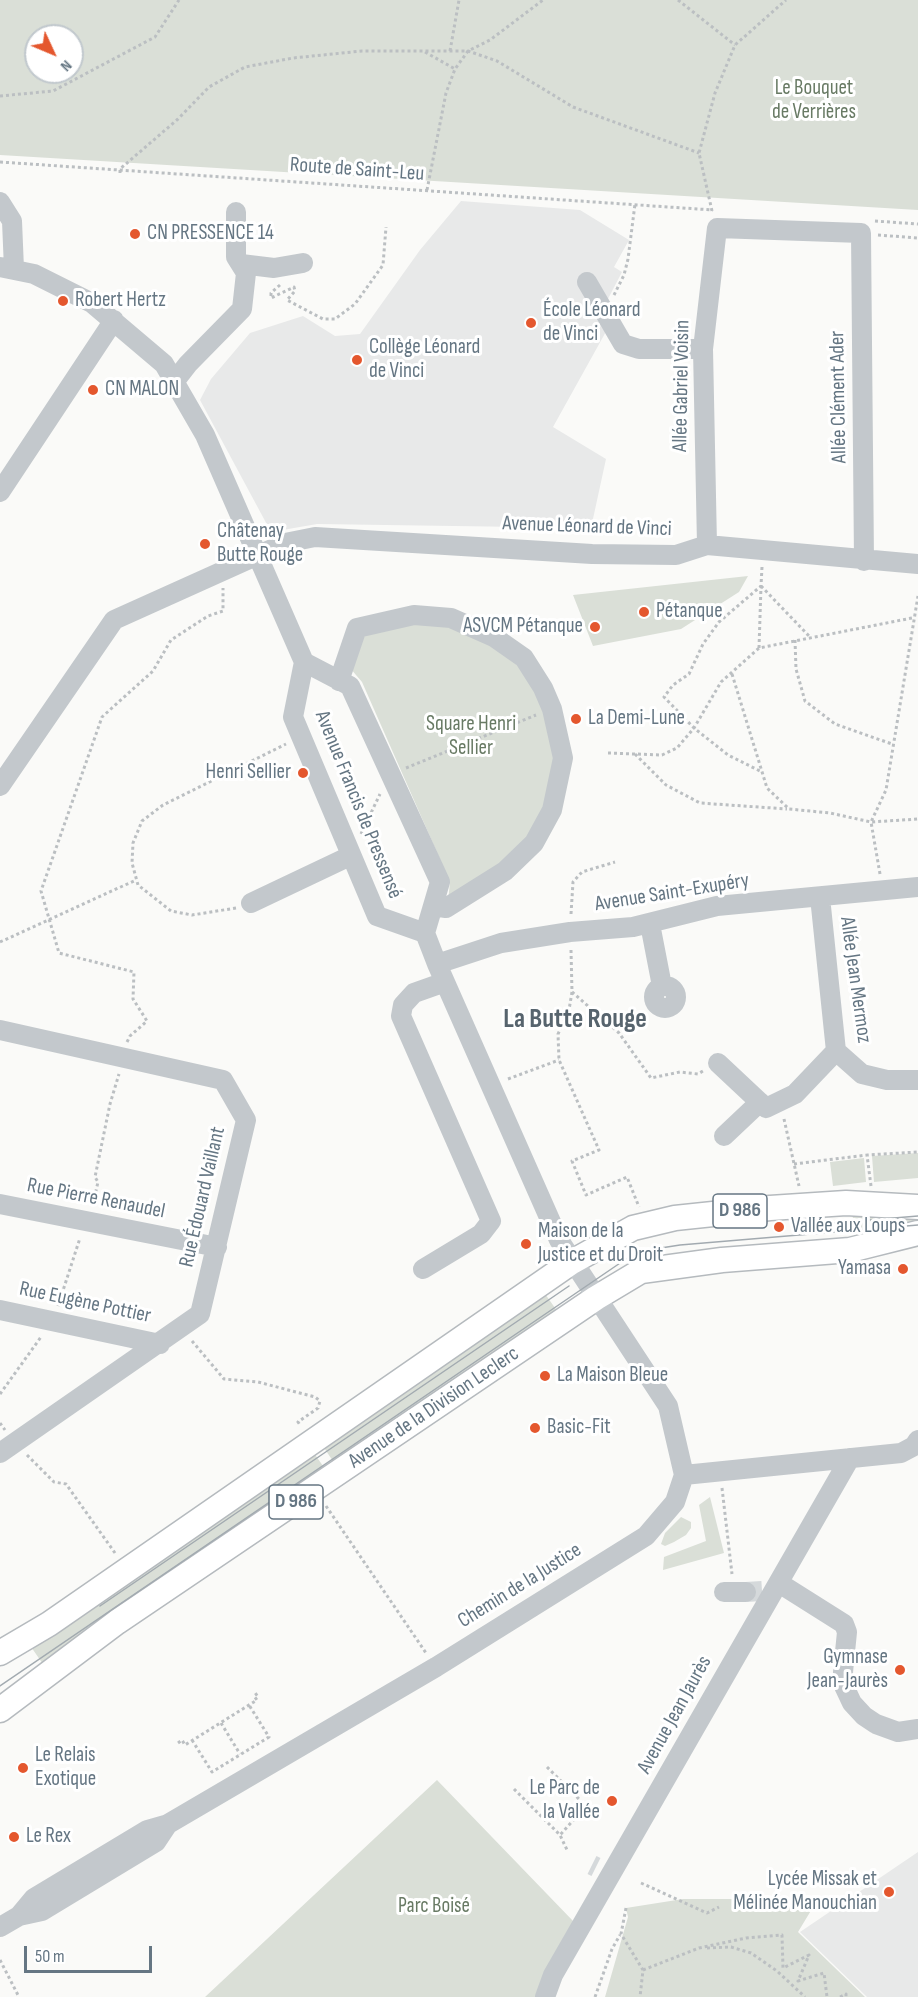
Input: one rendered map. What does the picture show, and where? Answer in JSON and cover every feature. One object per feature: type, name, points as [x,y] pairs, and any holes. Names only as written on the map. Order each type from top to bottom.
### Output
[{"type":"main road","name":"Avenue de la Division Leclerc","points":[[0,1653],[49,1624],[572,1262],[633,1228],[675,1218],[846,1203],[918,1207]]},
{"type":"main road","name":"Avenue de la Division Leclerc","points":[[0,1710],[117,1622],[596,1298],[641,1271],[664,1266],[850,1250],[918,1233]]},
{"type":"street","points":[[0,202],[12,221],[7,268],[34,274],[75,294],[114,320],[164,364],[205,435],[304,662]]},
{"type":"street","points":[[174,382],[242,309],[246,273],[236,257],[236,212]]},
{"type":"street","points":[[714,219],[861,234]]},
{"type":"street","name":"Allée Gabriel Voisin","points":[[707,545],[703,349],[714,219]]},
{"type":"street","name":"Allée Clément Ader","points":[[861,234],[864,561]]},
{"type":"street","points":[[241,264],[274,268],[297,265]]},
{"type":"street","points":[[587,282],[623,344],[639,349],[703,349]]},
{"type":"street","points":[[0,492],[114,320]]},
{"type":"street","name":"Avenue Léonard de Vinci","points":[[0,786],[114,620],[221,572],[255,554],[285,543],[315,537],[592,554],[676,555],[707,545],[864,561],[918,564]]},
{"type":"street","points":[[339,681],[357,627],[414,615],[451,618],[494,637],[524,658],[543,688],[552,709],[563,758],[552,810],[534,843],[505,871],[455,903],[446,908],[433,906]]},
{"type":"street","name":"Avenue Francis de Pressensé","points":[[304,662],[339,681],[350,686],[440,882],[425,933],[377,916],[350,856],[294,717],[304,662]]},
{"type":"street","points":[[251,903],[350,856]]},
{"type":"street","name":"Avenue Saint-Exupéry","points":[[437,964],[501,943],[570,932],[650,924],[717,906],[918,887]]},
{"type":"street","name":"Allée Jean Mermoz","points":[[820,897],[836,1051],[862,1074],[887,1080],[918,1080]]},
{"type":"street","points":[[650,924],[662,986]]},
{"type":"street","points":[[425,933],[559,1240],[668,1406],[684,1475],[850,1458],[913,1448]]},
{"type":"street","points":[[423,1269],[481,1234],[491,1221],[401,1016],[403,1005],[414,993],[445,982]]},
{"type":"street","name":"Rue Édouard Vaillant","points":[[0,1030],[120,1063],[223,1080],[246,1120],[200,1314],[160,1344],[6,1442]]},
{"type":"street","points":[[718,1063],[766,1108],[795,1094],[836,1051]]},
{"type":"street","points":[[724,1136],[760,1102]]},
{"type":"street","name":"Rue Pierre Renaudel","points":[[0,1204],[217,1247]]},
{"type":"street","name":"Rue Eugène Pottier","points":[[0,1310],[160,1344]]},
{"type":"street","name":"Avenue Jean Jaurès","points":[[545,1997],[553,1975],[753,1590],[850,1458]]},
{"type":"street","name":"Chemin de la Justice","points":[[0,1928],[19,1916],[33,1898],[98,1869],[147,1830],[168,1824],[436,1667],[646,1536],[675,1502],[684,1475]]},
{"type":"street","points":[[753,1590],[844,1624],[847,1632],[844,1686],[852,1703],[864,1716],[876,1724],[898,1732],[918,1729]]},
{"type":"path","points":[[0,96],[53,91],[155,37],[179,0]]},
{"type":"path","points":[[450,51],[459,0]]},
{"type":"path","points":[[427,190],[446,93],[455,69],[468,51],[490,40],[543,0]]},
{"type":"path","points":[[678,0],[735,45]]},
{"type":"path","points":[[714,219],[699,153],[715,93],[735,45],[786,0]]},
{"type":"path","points":[[120,171],[178,119],[209,87],[245,67],[293,58],[362,51],[468,51],[497,61],[573,107],[699,153]]},
{"type":"path","points":[[424,51],[455,69]]},
{"type":"path","name":"Route de Saint-Leu","points":[[0,162],[635,204],[714,219]]},
{"type":"path","points":[[604,312],[624,275],[635,204]]},
{"type":"path","points":[[297,265],[290,278],[271,293],[271,298],[294,287],[295,291],[287,300],[322,319],[335,319],[355,304],[383,265],[386,227]]},
{"type":"path","points":[[861,234],[918,238]]},
{"type":"path","points":[[759,648],[762,550]]},
{"type":"path","points":[[76,1249],[85,1221],[93,1208],[98,1182],[95,1177],[120,1063],[130,1036],[147,1021],[133,999],[134,972],[59,953],[41,891],[102,717],[153,671],[171,640],[208,616],[223,611],[225,608],[221,572]]},
{"type":"path","points":[[761,585],[810,637]]},
{"type":"path","points":[[761,585],[719,622],[703,644],[690,674],[673,685],[664,697],[694,728],[728,755],[762,772]]},
{"type":"path","points":[[882,891],[871,822],[886,790],[912,618],[918,596]]},
{"type":"path","points":[[608,753],[662,755],[677,748],[694,728],[721,682],[759,648],[912,618]]},
{"type":"path","points":[[795,640],[796,669],[805,701],[835,724],[893,744]]},
{"type":"path","points":[[732,674],[767,788],[789,809]]},
{"type":"path","points":[[350,856],[389,775],[552,709]]},
{"type":"path","points":[[251,903],[230,910],[192,915],[171,911],[144,890],[136,880],[132,863],[133,843],[142,821],[150,813],[301,736]]},
{"type":"path","points":[[635,754],[666,785],[700,803],[830,813],[871,822],[918,819]]},
{"type":"path","points":[[615,862],[582,872],[573,882],[570,932],[572,992],[569,1010],[558,1034],[557,1045],[559,1060],[599,1150],[572,1161],[586,1195],[627,1177],[641,1211]]},
{"type":"path","points":[[0,942],[136,880]]},
{"type":"path","points":[[572,992],[619,1033],[651,1078],[680,1072],[698,1074],[718,1063]]},
{"type":"path","points":[[493,1086],[559,1060]]},
{"type":"path","points":[[780,1102],[801,1197]]},
{"type":"path","points":[[794,1164],[867,1155],[918,1152]]},
{"type":"path","points":[[867,1155],[872,1191]]},
{"type":"path","points":[[181,1328],[224,1379],[258,1382],[315,1397],[320,1401],[318,1408],[298,1422]]},
{"type":"path","points":[[0,1394],[26,1357]]},
{"type":"path","points":[[0,1423],[6,1442],[54,1482],[66,1484],[115,1552]]},
{"type":"path","points":[[720,1471],[753,1590]]},
{"type":"path","points":[[332,1502],[324,1507],[422,1648]]},
{"type":"path","points":[[178,1743],[182,1740],[185,1745],[221,1723],[257,1700],[254,1696],[258,1694]]},
{"type":"path","points":[[192,1740],[212,1772],[269,1737],[249,1705]]},
{"type":"path","points":[[221,1723],[240,1754]]},
{"type":"path","points":[[548,1767],[586,1806],[560,1835]]},
{"type":"path","points":[[514,1789],[560,1835],[568,1852]]},
{"type":"path","points":[[640,1882],[707,1912],[719,1907]]},
{"type":"path","points":[[595,1997],[612,1949],[621,1934],[626,1908]]},
{"type":"path","points":[[621,1934],[643,1970],[640,1997]]},
{"type":"path","points":[[643,1970],[699,1948],[746,1938],[782,1935],[783,1968],[809,1956],[798,1981],[824,1973],[827,1997]]},
{"type":"path","points":[[699,1948],[731,1947],[751,1953],[777,1971],[805,1997]]},
{"type":"path","points":[[0,1960],[19,1997]]},
{"type":"path","points":[[840,1997],[846,1994],[846,1997]]},
{"type":"shaded area","name":"Collège Léonard de Vinci","points":[[461,201],[580,210],[629,240],[614,267],[622,272],[598,318],[608,328],[553,427],[606,459],[591,528],[317,524],[271,532],[200,400],[211,379],[250,333],[303,316],[335,336],[360,334],[420,250]]},
{"type":"shaded area","name":"Lycée Missak et Mélinée Manouchian","points":[[918,1852],[918,1997],[867,1997],[800,1932]]},
{"type":"green space","name":"Le Bouquet de Verrières","points":[[0,0],[918,0],[918,210],[0,155]]},
{"type":"green space","name":"Pétanque","points":[[748,576],[739,592],[681,629],[593,646],[573,595]]},
{"type":"green space","name":"Square Henri Sellier","points":[[418,619],[458,625],[496,646],[526,673],[547,711],[556,757],[547,809],[523,846],[448,902],[450,882],[362,682],[350,668],[364,628]]},
{"type":"green space","points":[[918,1153],[918,1178],[874,1182],[872,1156]]},
{"type":"green space","points":[[864,1158],[866,1182],[833,1186],[830,1162]]},
{"type":"green space","points":[[852,1207],[918,1211],[918,1229],[855,1244]]},
{"type":"green space","points":[[543,1291],[560,1315],[337,1467],[320,1442]]},
{"type":"green space","points":[[311,1449],[328,1473],[47,1670],[27,1641]]},
{"type":"green space","points":[[710,1497],[724,1553],[663,1570],[664,1557],[706,1541],[699,1505]]},
{"type":"green space","points":[[681,1517],[691,1522],[691,1528],[686,1535],[665,1546],[661,1544],[665,1533]]},
{"type":"green space","name":"Parc Boisé","points":[[437,1780],[574,1922],[536,1997],[205,1997]]},
{"type":"green space","points":[[683,1899],[818,1899],[798,1932],[865,1997],[605,1997],[628,1917],[626,1908]]},
{"type":"tunnel","points":[[746,1592],[762,1591]]},
{"type":"tunnel","points":[[592,1865],[596,1867]]},
{"type":"tram line","points":[[834,1223],[918,1216]]},
{"type":"tram line","points":[[0,1686],[626,1259],[648,1250],[680,1245],[918,1225]]},
{"type":"tram line","points":[[100,1606],[569,1286]]},
{"type":"place","name":"CN PRESSENCE 14","points":[[135,234]]},
{"type":"place","name":"Robert Hertz","points":[[63,301]]},
{"type":"place","name":"École Léonard de Vinci","points":[[531,323]]},
{"type":"place","name":"Collège Léonard de Vinci","points":[[357,360]]},
{"type":"place","name":"CN MALON","points":[[93,390]]},
{"type":"place","name":"Châtenay Butte Rouge","points":[[205,544]]},
{"type":"place","name":"Pétanque","points":[[644,612]]},
{"type":"place","name":"ASVCM Pétanque","points":[[595,627]]},
{"type":"place","name":"La Demi-Lune","points":[[576,719]]},
{"type":"place","name":"Henri Sellier","points":[[303,773]]},
{"type":"place","name":"Vallée aux Loups","points":[[779,1227]]},
{"type":"place","name":"Maison de la Justice et du Droit","points":[[526,1244]]},
{"type":"place","name":"Yamasa","points":[[903,1269]]},
{"type":"place","name":"La Maison Bleue","points":[[545,1376]]},
{"type":"place","name":"Basic-Fit","points":[[535,1428]]},
{"type":"place","name":"Gymnase Jean-Jaurès","points":[[900,1670]]},
{"type":"place","name":"Le Relais Exotique","points":[[23,1768]]},
{"type":"place","name":"Le Parc de la Vallée","points":[[612,1801]]},
{"type":"place","name":"Le Rex","points":[[14,1837]]},
{"type":"place","name":"Lycée Missak et Mélinée Manouchian","points":[[889,1892]]},
{"type":"district","name":"La Butte Rouge","points":[[575,1020]]}]
